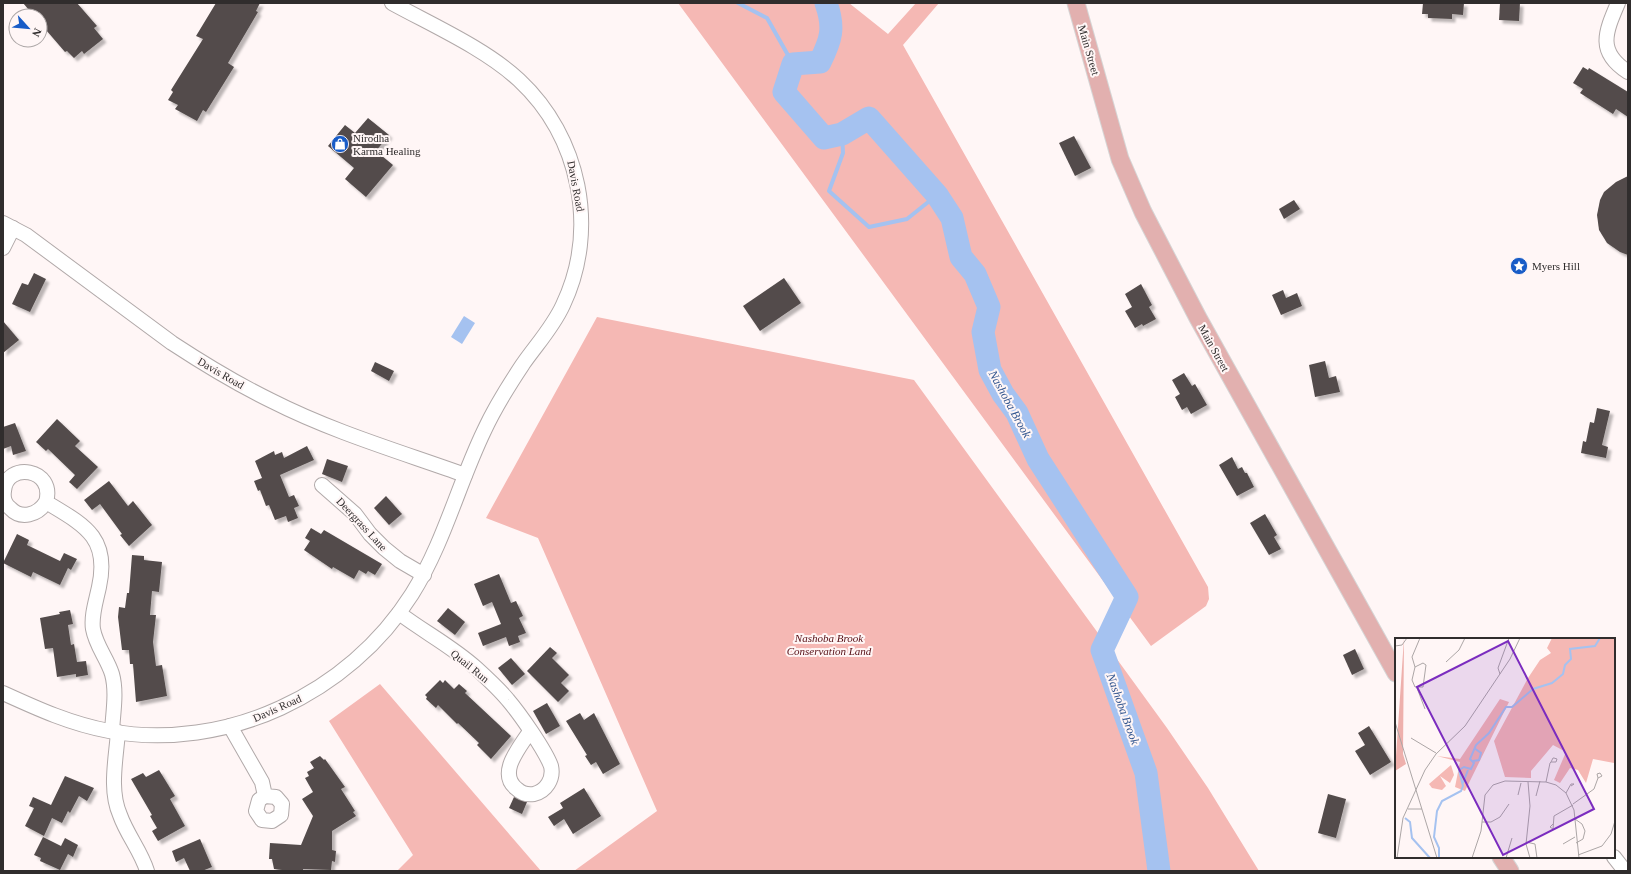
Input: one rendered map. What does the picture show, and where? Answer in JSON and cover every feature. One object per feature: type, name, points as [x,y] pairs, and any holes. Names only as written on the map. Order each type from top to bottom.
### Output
[{"type":"main road","name":"Main Street","points":[[1076,3],[1120,159],[1143,212],[1205,331],[1395,671]]},
{"type":"main road","points":[[1502,858],[1510,871]]},
{"type":"street","name":"Davis Road","points":[[3,693],[55,716],[85,726],[115,732],[158,736],[207,732],[230,726],[291,704],[334,678],[370,647],[399,614],[424,575],[441,538],[465,475],[489,421],[523,364],[554,323],[564,303],[572,282],[581,239],[580,194],[568,152],[559,132],[548,113],[518,80],[483,54],[392,3]]},
{"type":"street","points":[[1618,3],[1606,44],[1610,57],[1614,63],[1628,72]]},
{"type":"street","name":"Davis Road","points":[[8,225],[94,284],[178,347],[272,401],[339,429],[465,475]]},
{"type":"street","points":[[3,248],[8,225]]},
{"type":"street","name":"Deergrass Lane","points":[[322,485],[355,514],[370,534],[384,548],[400,561],[424,575]]},
{"type":"street","points":[[46,502],[68,515],[90,534],[101,553],[102,569],[93,616],[93,628],[98,645],[108,664],[114,681],[114,781],[116,802],[123,823],[138,848],[147,871]]},
{"type":"street","name":"Quail Run","points":[[399,614],[474,667],[508,699],[530,731]]},
{"type":"street","points":[[230,726],[262,782],[265,796]]},
{"type":"street","points":[[1615,858],[1625,871]]},
{"type":"green space","points":[[678,3],[849,3],[888,34],[916,3],[939,3],[903,45],[1208,587],[1209,599],[1206,606],[1151,646]]},
{"type":"green space","name":"Nashoba Brook Conservation Land","points":[[597,317],[914,380],[1167,728],[1208,788],[1259,871],[574,871],[657,811],[538,538],[486,518]]},
{"type":"green space","points":[[380,684],[541,871],[397,871],[413,855],[329,721]]},
{"type":"water","points":[[464,316],[475,323],[462,344],[451,337]]},
{"type":"building","points":[[23,3],[77,3],[97,26],[94,28],[103,39],[84,54],[82,51],[74,58],[67,51],[65,52],[48,32],[48,8],[27,8]]},
{"type":"building","points":[[216,3],[260,3],[256,11],[258,12],[228,63],[234,67],[206,112],[203,110],[197,121],[175,109],[178,105],[168,100],[173,92],[171,90],[203,39],[196,36]]},
{"type":"building","points":[[1423,3],[1464,3],[1463,15],[1452,14],[1452,19],[1428,18],[1428,14],[1422,14]]},
{"type":"building","points":[[1500,3],[1520,3],[1519,21],[1499,20]]},
{"type":"building","points":[[1583,67],[1588,70],[1589,68],[1628,92],[1628,117],[1616,109],[1613,114],[1580,93],[1583,89],[1573,83]]},
{"type":"building","points":[[368,118],[389,135],[376,151],[393,165],[366,197],[345,179],[354,168],[328,146],[345,125],[355,133]]},
{"type":"building","points":[[1074,136],[1091,168],[1075,176],[1059,143]]},
{"type":"building","points":[[1628,176],[1628,255],[1620,252],[1607,243],[1599,230],[1597,215],[1600,200],[1604,192],[1616,182]]},
{"type":"building","points":[[1294,200],[1300,209],[1284,219],[1279,209]]},
{"type":"building","points":[[34,273],[46,279],[30,312],[12,304],[22,283],[28,285]]},
{"type":"building","points":[[784,278],[801,303],[760,331],[743,306]]},
{"type":"building","points":[[1141,284],[1152,305],[1149,307],[1156,319],[1143,326],[1142,324],[1135,328],[1125,311],[1132,307],[1125,294]]},
{"type":"building","points":[[1283,290],[1286,298],[1297,293],[1302,306],[1281,315],[1272,295]]},
{"type":"building","points":[[3,321],[19,340],[3,353]]},
{"type":"building","points":[[1325,361],[1329,378],[1336,376],[1340,392],[1315,397],[1309,365]]},
{"type":"building","points":[[375,362],[394,371],[389,381],[371,371]]},
{"type":"building","points":[[1184,373],[1192,386],[1195,384],[1207,405],[1191,414],[1187,407],[1182,410],[1175,397],[1180,394],[1172,380]]},
{"type":"building","points":[[1597,408],[1610,411],[1602,445],[1608,447],[1606,458],[1581,453],[1583,441],[1586,442],[1590,422],[1594,423]]},
{"type":"building","points":[[57,419],[80,441],[75,446],[98,467],[77,489],[69,482],[75,475],[48,449],[46,451],[36,442]]},
{"type":"building","points":[[15,423],[26,451],[13,455],[11,446],[3,449],[3,427]]},
{"type":"building","points":[[307,446],[314,460],[280,475],[289,497],[294,495],[299,506],[294,508],[298,518],[288,522],[286,516],[275,520],[269,505],[266,506],[260,490],[258,491],[254,481],[262,478],[255,461],[274,451],[275,455],[282,452],[284,458]]},
{"type":"building","points":[[1232,457],[1238,469],[1242,467],[1245,473],[1247,473],[1254,487],[1237,496],[1219,465]]},
{"type":"building","points":[[327,459],[348,466],[342,482],[322,474]]},
{"type":"building","points":[[109,481],[128,506],[133,501],[152,525],[129,546],[100,504],[92,510],[84,500]]},
{"type":"building","points":[[386,496],[402,514],[389,525],[374,508]]},
{"type":"building","points":[[1265,514],[1277,535],[1274,537],[1281,549],[1269,555],[1250,523]]},
{"type":"building","points":[[311,528],[321,534],[324,530],[382,564],[375,575],[368,571],[366,574],[359,570],[354,579],[333,567],[332,569],[304,550],[310,541],[305,538]]},
{"type":"building","points":[[17,534],[29,540],[27,545],[60,561],[64,553],[77,559],[71,570],[68,568],[60,585],[33,572],[31,577],[3,563]]},
{"type":"building","points":[[132,555],[144,556],[144,560],[162,562],[159,592],[152,591],[150,615],[156,615],[153,642],[156,666],[162,665],[167,696],[136,702],[133,664],[130,664],[129,650],[122,650],[118,617],[119,607],[125,608],[127,593],[129,593]]},
{"type":"building","points":[[499,574],[511,603],[516,601],[523,616],[519,618],[526,633],[518,636],[520,642],[509,646],[506,637],[483,646],[478,633],[501,624],[492,602],[483,606],[474,584]]},
{"type":"building","points":[[448,608],[465,622],[455,635],[437,621]]},
{"type":"building","points":[[70,610],[73,624],[68,625],[71,645],[74,644],[77,662],[86,661],[88,675],[76,677],[76,674],[57,677],[53,648],[45,649],[40,618],[60,614],[59,612]]},
{"type":"building","points":[[550,647],[557,653],[552,658],[569,675],[561,683],[569,691],[558,702],[527,671]]},
{"type":"building","points":[[1355,649],[1364,669],[1352,675],[1343,655]]},
{"type":"building","points":[[511,658],[525,674],[512,685],[498,668]]},
{"type":"building","points":[[440,680],[443,683],[445,680],[454,689],[459,684],[467,691],[465,693],[511,736],[491,759],[477,745],[479,743],[458,723],[457,724],[438,705],[436,708],[426,699],[427,697],[425,695]]},
{"type":"building","points":[[547,703],[560,726],[546,734],[533,711]]},
{"type":"building","points":[[580,713],[584,720],[594,713],[620,764],[603,774],[596,762],[591,765],[585,756],[587,755],[566,721]]},
{"type":"building","points":[[1369,726],[1391,762],[1370,775],[1355,751],[1365,745],[1358,733]]},
{"type":"building","points":[[320,756],[324,760],[325,759],[345,787],[341,789],[355,811],[353,812],[356,816],[332,831],[332,850],[336,851],[335,862],[332,861],[331,870],[303,869],[303,871],[290,871],[274,869],[272,859],[269,859],[270,843],[301,845],[313,816],[302,799],[313,792],[305,778],[309,776],[307,772],[314,768],[310,762]]},
{"type":"building","points":[[159,770],[175,796],[170,799],[185,826],[158,841],[152,831],[157,828],[150,816],[152,815],[131,779],[143,773],[146,777]]},
{"type":"building","points":[[65,776],[94,788],[87,801],[79,796],[70,813],[68,811],[62,823],[52,818],[44,836],[25,826],[34,808],[29,806],[33,797],[51,805]]},
{"type":"building","points":[[584,788],[601,816],[573,834],[564,819],[554,826],[548,817],[563,808],[560,803]]},
{"type":"building","points":[[1328,794],[1346,799],[1336,838],[1318,833]]},
{"type":"building","points":[[514,797],[527,802],[522,814],[509,808]]},
{"type":"building","points":[[43,837],[61,846],[65,838],[78,845],[73,857],[68,854],[60,870],[40,861],[41,858],[34,855]]},
{"type":"building","points":[[200,839],[212,867],[202,871],[190,871],[184,858],[176,862],[172,851]]},
{"type":"waterway","points":[[738,3],[767,18],[793,64]]},
{"type":"waterway","name":"Nashoba Brook","points":[[826,3],[831,27],[829,40],[824,54],[820,62],[793,64],[784,92],[824,138],[842,134],[869,118],[937,195],[952,218],[961,257],[975,274],[989,307],[983,332],[990,370],[1003,394],[1017,413],[1038,459],[1127,597],[1102,650],[1146,773],[1159,871]]},
{"type":"waterway","points":[[842,134],[843,153],[829,191],[869,227],[907,219],[937,195]]},
{"type":"place","name":"Nirodha Karma Healing","points":[[340,144]]},
{"type":"place","name":"Myers Hill","points":[[1519,266]]}]
